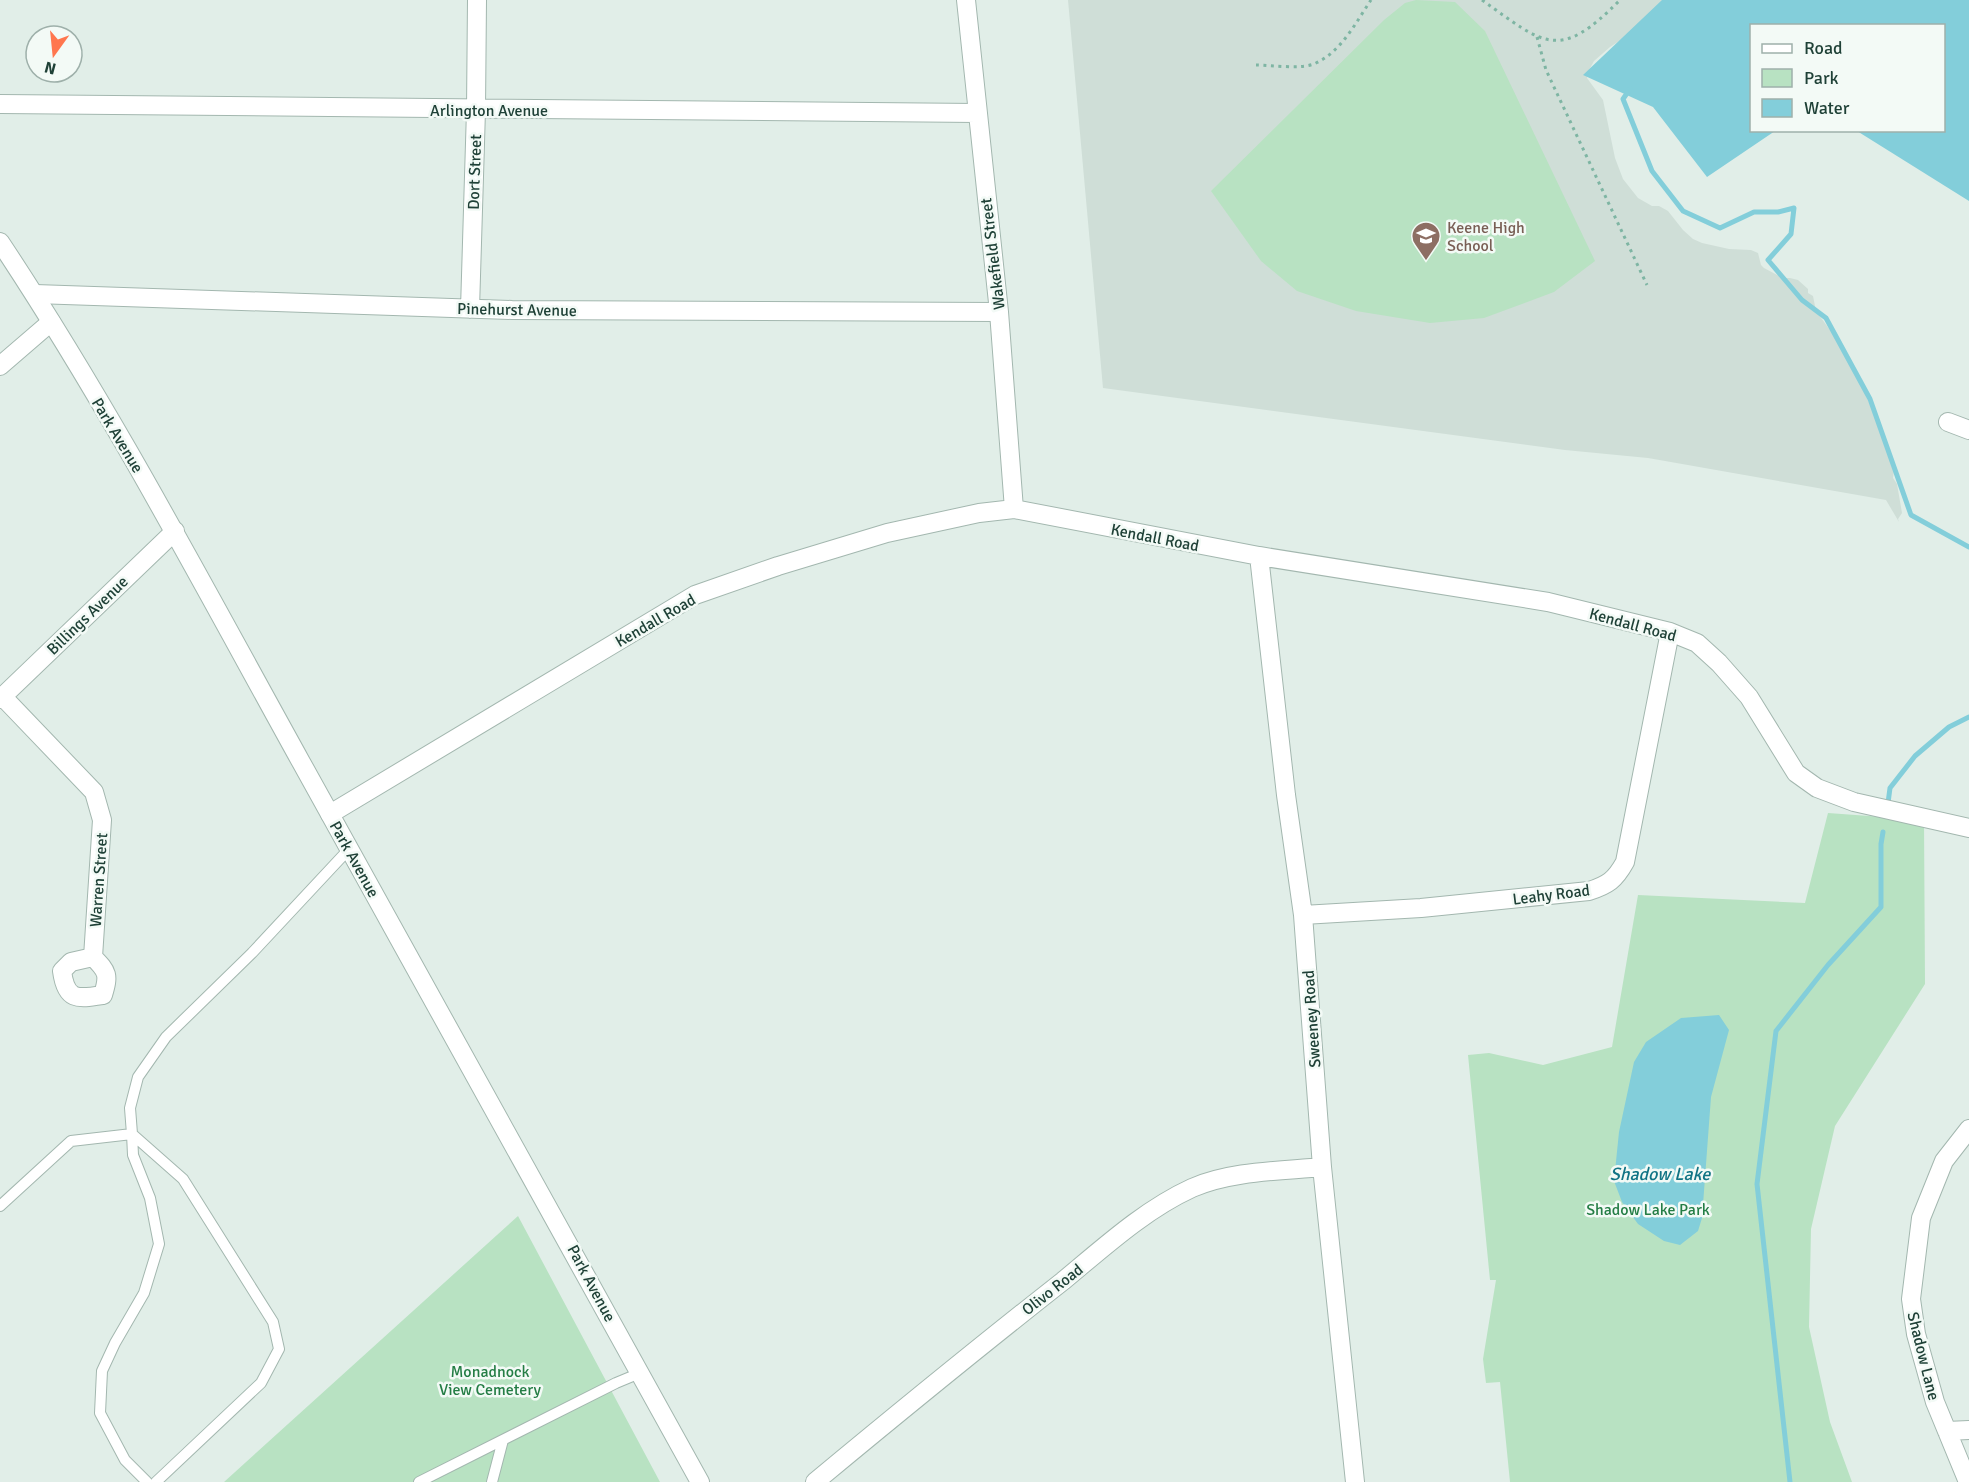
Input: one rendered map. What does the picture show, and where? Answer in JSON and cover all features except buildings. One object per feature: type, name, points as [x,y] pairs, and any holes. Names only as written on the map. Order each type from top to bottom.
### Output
[{"type":"street","name":"Dort Street","points":[[470,309],[477,0]]},
{"type":"street","name":"Wakefield Street","points":[[966,0],[999,312],[1014,509]]},
{"type":"street","name":"Arlington Avenue","points":[[0,104],[977,113]]},
{"type":"street","name":"Park Avenue","points":[[0,242],[35,294],[175,531],[444,1021],[568,1239],[700,1482]]},
{"type":"street","name":"Pinehurst Avenue","points":[[35,294],[470,309],[999,312]]},
{"type":"street","points":[[0,366],[51,322]]},
{"type":"street","points":[[1948,422],[1969,430]]},
{"type":"street","name":"Kendall Road","points":[[330,814],[695,595],[778,566],[887,533],[979,513],[1014,509],[1259,556],[1548,602],[1670,632],[1697,643],[1719,663],[1749,697],[1796,772],[1817,788],[1854,802],[1969,828]]},
{"type":"street","name":"Billings Avenue","points":[[1,698],[175,531]]},
{"type":"street","name":"Sweeney Road","points":[[1259,556],[1286,795],[1303,915],[1322,1167],[1355,1482]]},
{"type":"street","name":"Leahy Road","points":[[1303,915],[1421,908],[1589,891],[1606,885],[1617,876],[1625,862],[1670,632]]},
{"type":"street","name":"Warren Street","points":[[1,698],[94,792],[102,820],[93,957]]},
{"type":"street","name":"Shadow Lane","points":[[1968,1482],[1935,1402],[1916,1334],[1911,1299],[1921,1218],[1944,1161],[1969,1129]]},
{"type":"street","name":"Olivo Road","points":[[815,1482],[1004,1327],[1138,1221],[1172,1198],[1194,1187],[1226,1178],[1322,1167]]},
{"type":"street","points":[[1947,1431],[1969,1430]]},
{"type":"lane","points":[[147,1482],[125,1460],[100,1413],[102,1371],[115,1343],[144,1293],[159,1244],[150,1198],[133,1155],[130,1108],[138,1077],[166,1037],[252,953],[350,848]]},
{"type":"lane","points":[[0,1206],[71,1142],[132,1134],[183,1179],[273,1322],[279,1349],[261,1383],[156,1482]]},
{"type":"lane","points":[[418,1482],[640,1373]]},
{"type":"lane","points":[[492,1482],[503,1440]]},
{"type":"path","points":[[1256,65],[1315,64],[1333,52],[1346,38],[1371,0]]},
{"type":"path","points":[[1482,0],[1525,32],[1537,38],[1557,41],[1577,36],[1589,29],[1620,0]]},
{"type":"path","points":[[1537,38],[1546,70],[1647,285]]},
{"type":"shaded area","name":"Keene High School","points":[[1068,0],[1679,0],[1610,47],[1594,61],[1589,70],[1587,78],[1603,100],[1615,158],[1623,179],[1638,198],[1668,211],[1693,239],[1729,249],[1751,250],[1758,253],[1764,268],[1783,278],[1798,280],[1808,289],[1808,293],[1813,296],[1816,311],[1851,362],[1878,423],[1894,471],[1893,478],[1897,484],[1902,513],[1898,519],[1899,522],[1886,500],[1648,458],[1565,450],[1103,388]]},
{"type":"green space","points":[[1416,0],[1455,2],[1485,31],[1595,261],[1554,292],[1484,318],[1430,323],[1356,311],[1297,291],[1261,261],[1211,191],[1384,20],[1405,3]]},
{"type":"green space","name":"Shadow Lake Park","points":[[1828,813],[1924,820],[1925,984],[1835,1126],[1811,1229],[1809,1327],[1830,1422],[1852,1482],[1510,1482],[1500,1382],[1486,1383],[1483,1359],[1496,1280],[1490,1280],[1468,1055],[1489,1053],[1543,1065],[1612,1047],[1638,895],[1805,903]]},
{"type":"green space","name":"Monadnock View Cemetery","points":[[518,1216],[660,1482],[224,1482]]},
{"type":"water","points":[[1662,0],[1969,0],[1969,201],[1859,132],[1945,132],[1945,24],[1750,24],[1750,132],[1774,132],[1707,177],[1653,107],[1583,75]]},
{"type":"water","name":"Shadow Lake","points":[[1719,1015],[1729,1030],[1711,1097],[1702,1218],[1698,1231],[1680,1245],[1664,1241],[1638,1224],[1622,1202],[1614,1181],[1619,1132],[1634,1062],[1646,1042],[1681,1018]]},
{"type":"waterway","points":[[1630,89],[1623,99],[1652,171],[1683,211],[1720,228],[1754,212],[1778,212],[1794,208],[1791,234],[1768,260],[1802,300],[1826,318],[1870,399],[1911,515],[1969,547]]},
{"type":"waterway","points":[[1888,803],[1890,788],[1915,756],[1949,727],[1969,717]]},
{"type":"waterway","points":[[1790,1482],[1757,1184],[1776,1031],[1828,965],[1881,907],[1883,832]]},
{"type":"place","name":"Keene High School","points":[[1426,262]]}]
